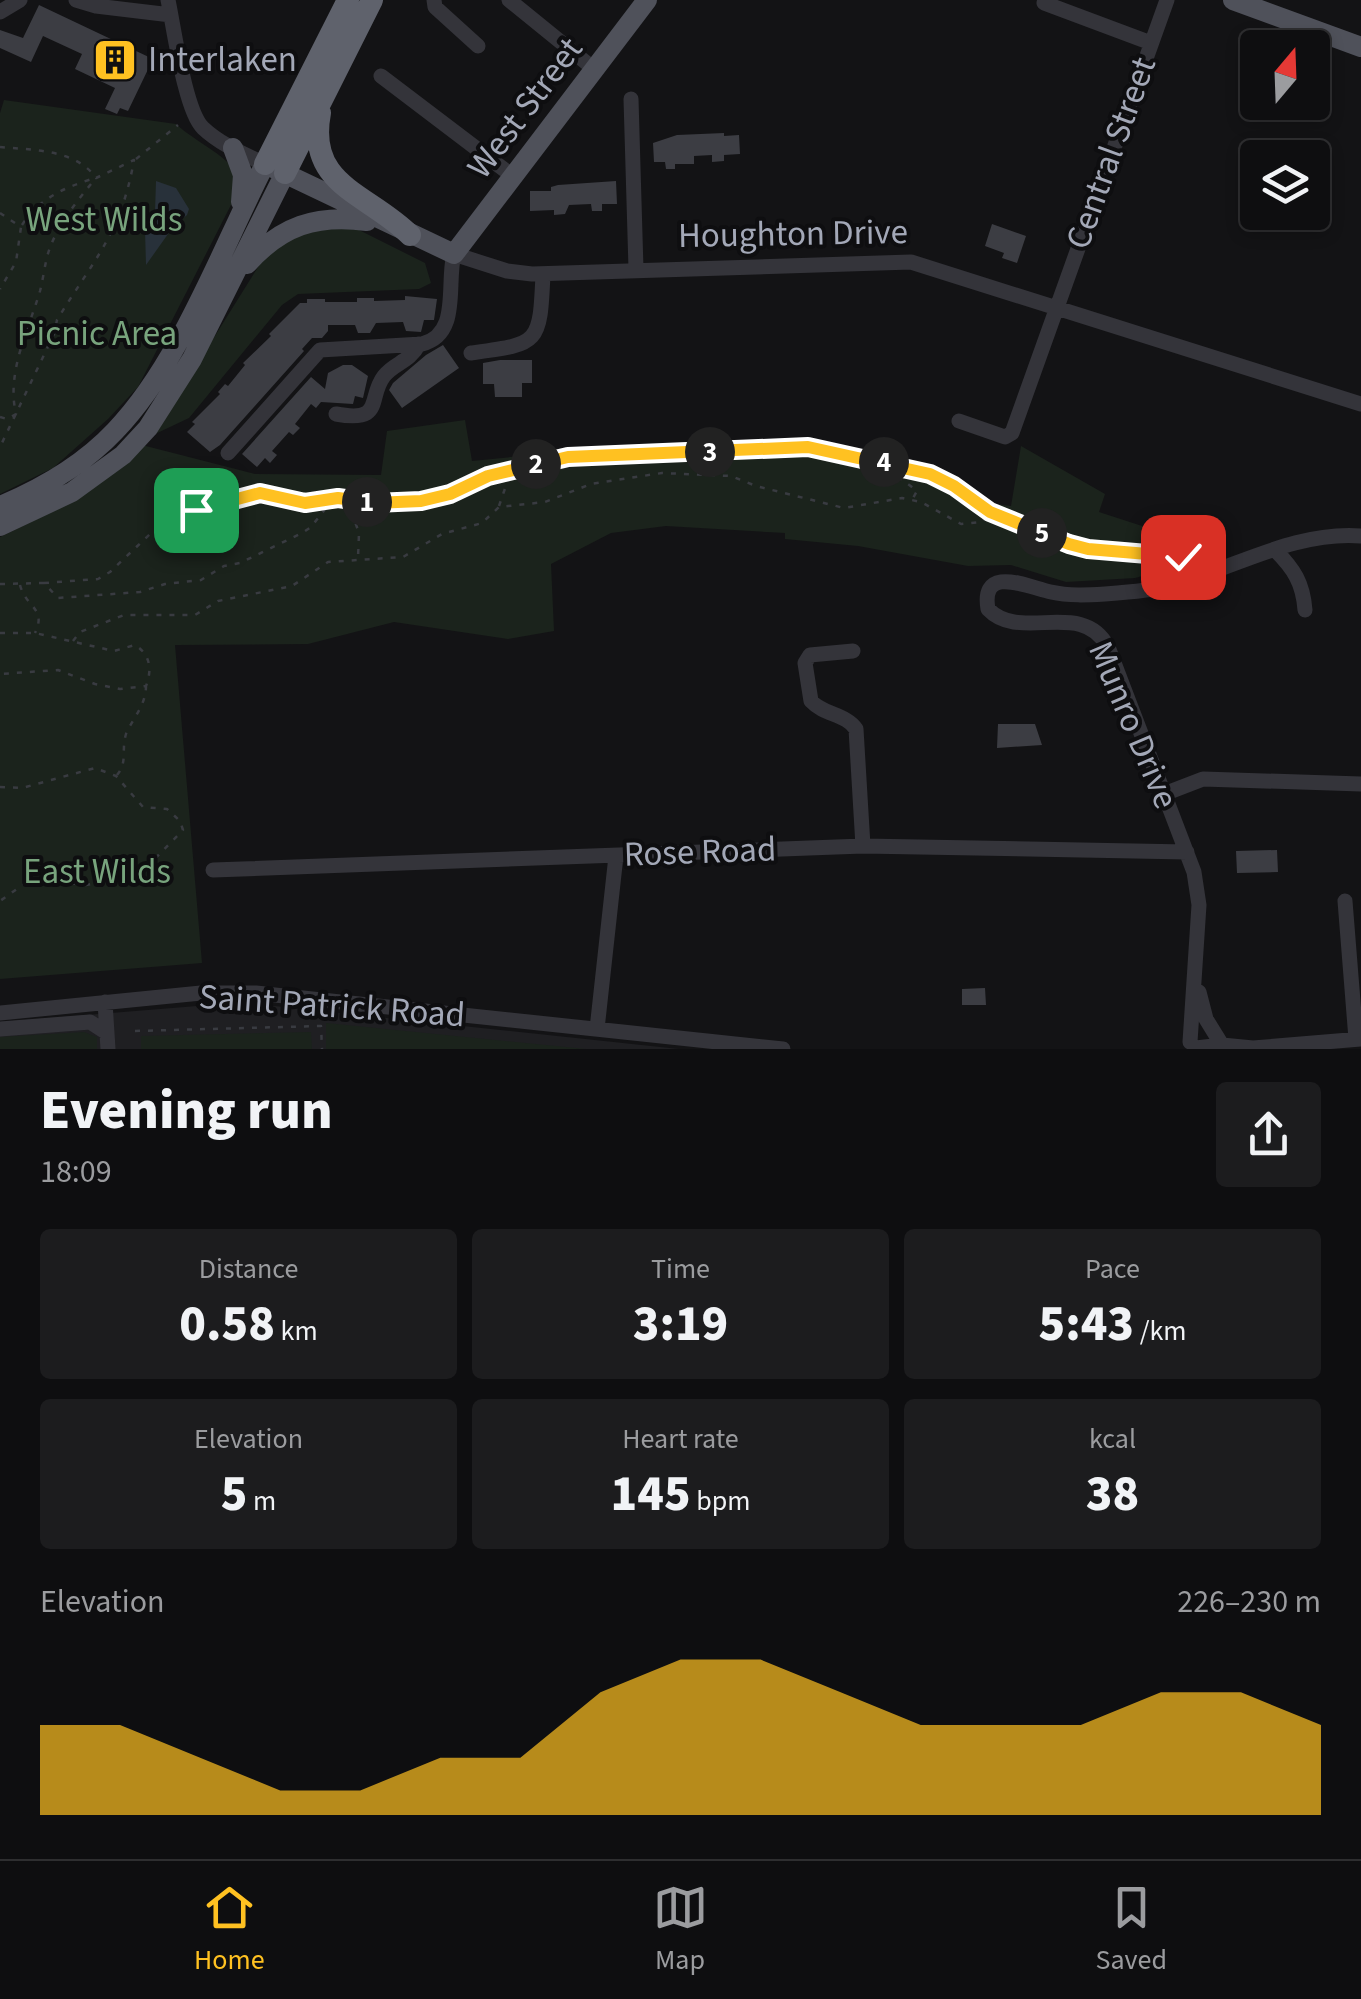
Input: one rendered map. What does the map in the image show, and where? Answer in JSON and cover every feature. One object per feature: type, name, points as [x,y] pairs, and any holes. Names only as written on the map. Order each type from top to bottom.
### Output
[{"type":"highway","points":[[275,168],[348,0]]},
{"type":"highway","points":[[275,168],[324,95],[372,0]]},
{"type":"highway","points":[[324,95],[317,137],[324,165],[337,181],[394,218],[410,234]]},
{"type":"main road","points":[[1233,0],[1361,47]]},
{"type":"main road","name":"West Street","points":[[454,254],[642,2]]},
{"type":"main road","points":[[233,148],[244,184],[235,223]]},
{"type":"main road","points":[[0,506],[72,468],[125,420],[178,338],[235,223],[275,168]]},
{"type":"main road","points":[[0,526],[72,492],[138,440],[176,388],[234,276],[275,168]]},
{"type":"main road","name":"Houghton Drive","points":[[275,168],[454,254]]},
{"type":"main road","points":[[234,276],[272,239],[303,222],[335,218],[384,223]]},
{"type":"street","points":[[0,12],[20,0]]},
{"type":"street","points":[[76,0],[170,7],[195,116],[204,129],[233,148],[275,168]]},
{"type":"street","points":[[434,0],[435,7],[478,46]]},
{"type":"street","points":[[509,0],[594,68]]},
{"type":"street","name":"Central Street","points":[[959,421],[1010,436],[1167,0]]},
{"type":"street","points":[[1044,3],[1151,43]]},
{"type":"street","points":[[381,76],[514,178]]},
{"type":"street","points":[[632,99],[636,269]]},
{"type":"street","points":[[228,452],[320,350],[434,340],[447,324],[454,254]]},
{"type":"street","name":"Houghton Drive","points":[[454,254],[507,271],[543,274],[903,261],[1361,404]]},
{"type":"street","points":[[471,353],[514,348],[533,338],[542,303],[543,274]]},
{"type":"street","points":[[336,414],[358,415],[368,411],[384,376],[411,358],[419,344]]},
{"type":"street","name":"Munro Drive","points":[[1195,969],[1199,905],[1194,872],[1101,636],[1076,622],[1001,618],[988,608],[989,590],[1013,581],[1076,595],[1132,592],[1182,582],[1314,538],[1361,536]]},
{"type":"street","points":[[1275,550],[1294,570],[1304,592],[1305,610]]},
{"type":"street","points":[[853,651],[810,655],[806,663],[811,701],[825,712],[848,720],[856,730],[863,846]]},
{"type":"street","points":[[1164,794],[1188,783],[1211,779],[1361,784]]},
{"type":"street","name":"Rose Road","points":[[213,870],[863,846],[1186,852]]},
{"type":"street","points":[[597,1029],[616,856]]},
{"type":"street","points":[[1195,969],[1189,1046],[1222,1044],[1252,1049],[1359,1039],[1345,901]]},
{"type":"street","points":[[1195,969],[1204,1012],[1222,1044]]},
{"type":"street","name":"Saint Patrick Road","points":[[0,1013],[201,993],[256,994],[783,1049]]},
{"type":"street","points":[[105,1002],[108,1041]]},
{"type":"street","points":[[0,1029],[90,1022],[108,1041]]},
{"type":"path","points":[[0,290],[16,262],[21,227],[40,203],[57,191],[134,160],[178,125]]},
{"type":"path","points":[[0,147],[59,154],[78,162],[96,178]]},
{"type":"path","points":[[0,447],[58,320],[118,223],[134,160]]},
{"type":"path","points":[[16,414],[20,348],[50,247],[96,178]]},
{"type":"path","points":[[0,213],[21,227]]},
{"type":"path","points":[[0,418],[16,414]]},
{"type":"path","points":[[0,584],[98,578],[129,555],[162,522],[260,493],[305,503],[434,498],[512,470],[568,457],[808,447],[893,464],[954,486],[990,512],[1088,549],[1177,555],[1192,564]]},
{"type":"path","points":[[893,464],[900,478],[917,491],[912,500]]},
{"type":"path","points":[[73,641],[80,632],[112,619],[195,615],[218,601],[292,586],[328,562],[403,557],[442,534],[482,523],[504,500],[512,470]]},
{"type":"path","points":[[499,507],[545,502],[591,484],[662,473],[731,476],[844,508],[889,498],[912,500],[962,524],[982,522],[990,512]]},
{"type":"path","points":[[44,583],[58,598],[74,599],[201,580],[302,533],[333,499]]},
{"type":"path","points":[[347,500],[359,532],[358,560]]},
{"type":"path","points":[[20,583],[24,600],[39,614],[35,633]]},
{"type":"path","points":[[0,633],[35,633],[114,651],[135,646],[142,650],[150,662],[151,673],[146,696],[124,740],[124,767],[116,776]]},
{"type":"path","points":[[0,674],[58,670],[120,689],[146,686]]},
{"type":"path","points":[[0,787],[22,788],[95,768],[106,770],[143,807],[168,809],[183,830],[140,874],[86,885],[31,879],[0,901]]},
{"type":"path","points":[[135,1030],[321,1026],[322,1049]]},
{"type":"shaded area","points":[[156,181],[176,188],[189,209],[146,265],[145,230],[155,212]]},
{"type":"shaded area","points":[[234,1003],[679,1049],[0,1049],[0,1022]]},
{"type":"green space","name":"West Wilds","points":[[4,100],[176,124],[239,175],[233,201],[138,387],[53,468],[0,494],[0,113]]},
{"type":"green space","points":[[353,227],[425,263],[431,283],[419,289],[298,294],[282,305],[189,418],[153,435],[263,259],[302,230]]},
{"type":"green space","name":"East Wilds","points":[[465,420],[472,461],[551,453],[821,444],[897,455],[990,503],[1011,506],[1021,446],[1105,494],[1099,512],[1176,537],[1208,558],[1135,578],[1066,582],[1011,565],[968,566],[858,546],[785,539],[785,533],[666,526],[611,533],[551,564],[554,631],[508,639],[394,622],[308,644],[175,645],[202,963],[0,979],[0,537],[75,496],[142,445],[255,474],[381,475],[387,431]]},
{"type":"green space","points":[[326,1023],[586,1049],[326,1049]]},
{"type":"green space","points":[[84,1032],[97,1037],[97,1049],[0,1049],[0,1037]]},
{"type":"green space","points":[[311,1032],[312,1049],[141,1049],[141,1036]]},
{"type":"building","name":"Interlaken","points":[[39,5],[153,59],[128,111],[120,108],[117,114],[105,109],[115,88],[75,69],[82,54],[43,36],[31,62],[0,48],[0,30],[23,38]]},
{"type":"building","points":[[677,135],[739,135],[740,154],[724,155],[724,161],[712,162],[712,155],[694,156],[694,164],[675,164],[675,169],[666,169],[665,162],[654,162],[653,143]]},
{"type":"building","points":[[616,181],[617,204],[602,204],[602,211],[592,211],[591,204],[569,205],[565,214],[554,215],[554,210],[530,211],[530,191]]},
{"type":"building","points":[[992,224],[1026,236],[1017,263],[985,246]]},
{"type":"building","points":[[405,296],[437,299],[434,320],[424,320],[421,332],[406,331],[403,322],[376,323],[370,333],[358,333],[355,325],[328,325],[322,338],[312,338],[220,445],[210,452],[187,432],[243,363],[300,303],[307,303],[307,299],[405,300]]},
{"type":"building","points":[[443,345],[459,368],[402,408],[389,390],[393,383]]},
{"type":"building","points":[[532,360],[532,383],[522,383],[522,397],[495,397],[494,384],[483,384],[483,363]]},
{"type":"building","points":[[352,365],[368,376],[363,398],[355,396],[353,404],[321,402],[316,408],[311,404],[295,424],[300,428],[293,435],[289,432],[272,451],[277,455],[270,463],[265,458],[257,467],[242,454],[311,377],[325,389],[328,373]]},
{"type":"building","points":[[998,724],[1035,724],[1042,745],[997,748]]},
{"type":"building","points":[[1277,850],[1278,872],[1237,873],[1236,851]]},
{"type":"building","points":[[985,988],[986,1005],[962,1005],[962,989]]},
{"type":"place","name":"Interlaken","points":[[115,60]]},
{"type":"route","points":[[196,510],[260,493],[305,503],[338,498],[374,503],[421,501],[450,494],[508,470],[568,457],[808,447],[930,474],[984,509],[1069,544],[1183,557]]},
{"type":"park label","name":"Picnic Area","points":[[97,334]]}]
